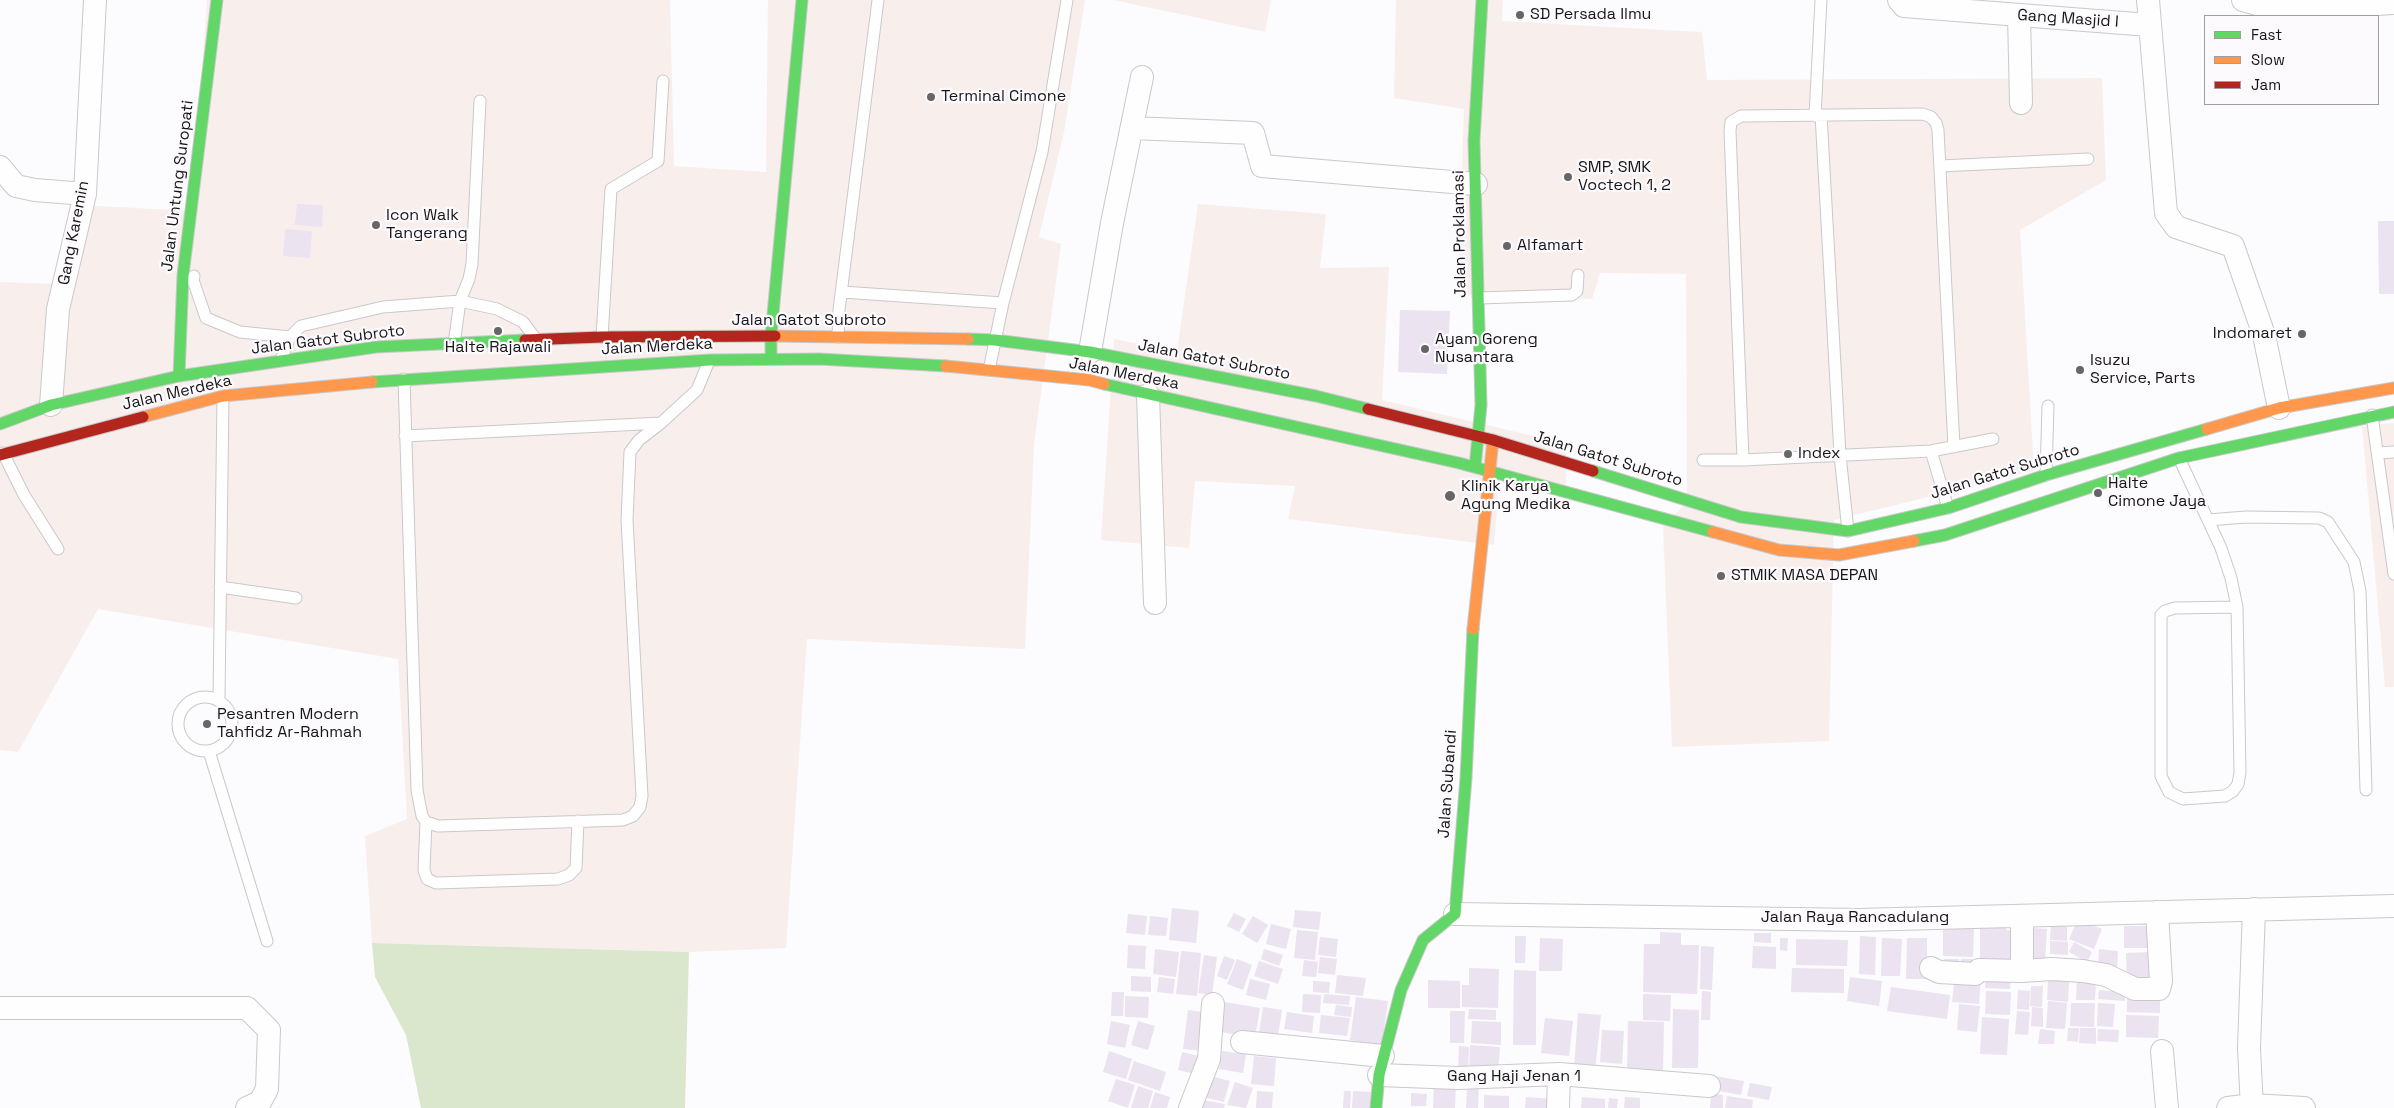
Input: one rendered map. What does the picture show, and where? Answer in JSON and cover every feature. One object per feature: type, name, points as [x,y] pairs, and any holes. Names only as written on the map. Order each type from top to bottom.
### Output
[{"type":"main road","name":"Jalan Untung Suropati","points":[[179,376],[183,275],[217,0]]},
{"type":"main road","points":[[771,358],[771,336],[802,0]]},
{"type":"main road","name":"Jalan Proklamasi","points":[[1475,467],[1481,405],[1474,141],[1482,0]]},
{"type":"main road","name":"Jalan Gatot Subroto","points":[[0,424],[51,405],[179,376],[376,347],[602,337],[771,336],[996,340],[1090,352],[1316,396],[1493,440],[1741,517],[1848,531],[1948,508],[2046,475],[2279,408],[2394,388]]},
{"type":"main road","name":"Jalan Merdeka","points":[[1,454],[223,396],[404,379],[771,358],[940,365],[1089,380],[1148,395],[1475,467]]},
{"type":"main road","points":[[1475,467],[1779,550],[1839,555],[1945,534],[2179,458],[2372,415],[2394,412]]},
{"type":"main road","name":"Jalan Subandi","points":[[1456,914],[1466,778],[1472,642],[1493,440]]},
{"type":"main road","points":[[1376,1108],[1381,1065],[1401,990],[1423,940],[1456,914]]},
{"type":"street","name":"Gang Karemin","points":[[51,405],[58,309],[84,194],[95,0]]},
{"type":"street","name":"Gang Masjid I","points":[[1899,0],[1904,6],[2150,25]]},
{"type":"street","points":[[2148,0],[2166,213],[2176,227],[2234,246],[2264,335],[2279,408]]},
{"type":"street","points":[[2243,0],[2277,10],[2394,3]]},
{"type":"street","points":[[2019,15],[2021,103]]},
{"type":"street","points":[[1090,352],[1112,223],[1142,78]]},
{"type":"street","points":[[1132,128],[1253,133],[1262,166],[1476,184]]},
{"type":"street","points":[[0,167],[16,186],[35,190],[84,194]]},
{"type":"street","points":[[1148,395],[1154,603]]},
{"type":"street","name":"Jalan Raya Rancadulang","points":[[1456,914],[1858,920],[2394,906]]},
{"type":"street","points":[[2252,1106],[2249,1048],[2254,909]]},
{"type":"street","points":[[1931,968],[1939,972],[1975,974],[1980,970],[2022,971],[2052,969],[2084,971],[2106,975],[2136,988],[2159,989],[2161,981],[2157,912]]},
{"type":"street","points":[[2022,916],[2022,971]]},
{"type":"street","points":[[1190,1108],[1209,1060],[1213,1004]]},
{"type":"street","points":[[0,1008],[247,1008],[269,1030],[267,1089],[260,1102],[246,1108]]},
{"type":"street","name":"Gang Haji Jenan 1","points":[[1242,1042],[1458,1078],[1559,1074],[1709,1086]]},
{"type":"street","points":[[2162,1051],[2168,1108]]},
{"type":"street","points":[[1558,1108],[1559,1074]]},
{"type":"street","points":[[2228,1108],[2252,1106],[2304,1108]]},
{"type":"lane","points":[[838,337],[878,0]]},
{"type":"lane","points":[[989,370],[1003,303],[1042,152],[1067,0]]},
{"type":"lane","points":[[1821,0],[1818,115],[1840,455],[1848,531]]},
{"type":"lane","points":[[222,59],[193,280],[206,318],[240,332],[290,337]]},
{"type":"lane","points":[[602,337],[611,189],[658,161],[663,82]]},
{"type":"lane","points":[[454,344],[460,301],[469,279],[472,264],[480,101]]},
{"type":"lane","points":[[1744,460],[1731,122],[1741,116],[1923,114],[1931,117],[1936,123],[1938,130],[1954,447]]},
{"type":"lane","points":[[1940,166],[2088,159]]},
{"type":"lane","points":[[1478,298],[1572,295],[1577,291],[1578,275]]},
{"type":"lane","points":[[842,292],[1003,303]]},
{"type":"lane","points":[[280,362],[290,337],[301,326],[383,307],[460,301],[497,309],[524,322],[536,340]]},
{"type":"lane","points":[[426,822],[438,826],[623,820],[633,816],[640,808],[642,796],[627,520],[630,452],[639,440],[697,390],[710,360]]},
{"type":"lane","points":[[404,379],[417,790],[420,810],[426,822],[424,870],[428,879],[436,883],[558,879],[569,875],[576,868],[578,821]]},
{"type":"lane","points":[[219,699],[223,396]]},
{"type":"lane","points":[[2046,475],[2048,406]]},
{"type":"lane","points":[[2372,415],[2394,574]]},
{"type":"lane","points":[[405,436],[661,423]]},
{"type":"lane","points":[[1703,460],[1744,460],[1931,451],[1992,439]]},
{"type":"lane","points":[[1931,451],[1948,508]]},
{"type":"lane","points":[[2378,453],[2394,452]]},
{"type":"lane","points":[[1,454],[58,549]]},
{"type":"lane","points":[[2179,458],[2226,563],[2237,607],[2240,773],[2238,784],[2233,791],[2225,796],[2183,798],[2169,792],[2161,776],[2161,615],[2165,611],[2175,608],[2237,607]]},
{"type":"lane","points":[[2208,520],[2246,517],[2319,518],[2328,522],[2354,562],[2360,591],[2366,790]]},
{"type":"lane","points":[[220,586],[296,598]]},
{"type":"lane","points":[[202,696],[219,699],[231,712],[233,729],[225,744],[209,751],[192,748],[180,736],[178,719],[186,704],[202,696]]},
{"type":"lane","points":[[209,751],[266,941]]},
{"type":"shaded area","points":[[207,0],[670,0],[674,166],[766,172],[768,0],[1085,0],[1064,132],[1039,237],[1061,244],[1034,445],[1025,649],[807,639],[786,948],[689,952],[372,943],[365,836],[407,819],[398,659],[98,609],[18,752],[0,750],[0,282],[58,284],[80,205],[192,211]]},
{"type":"shaded area","points":[[1113,0],[1271,0],[1265,32]]},
{"type":"shaded area","points":[[1396,0],[1503,0],[1502,21],[1702,32],[1707,80],[2102,78],[2106,180],[2020,230],[2034,471],[1834,520],[1829,741],[1672,747],[1663,527],[1687,502],[1686,274],[1600,273],[1592,299],[1458,295],[1464,109],[1394,98]]},
{"type":"shaded area","points":[[1198,204],[1326,214],[1320,268],[1389,267],[1382,400],[1566,444],[1566,486],[1500,476],[1494,545],[1288,519],[1295,486],[1195,481],[1189,548],[1101,540],[1114,339],[1177,351]]},
{"type":"shaded area","points":[[2394,423],[2394,687],[2385,687],[2362,426]]},
{"type":"green space","points":[[372,943],[689,952],[685,1108],[421,1108],[406,1035],[375,977]]},
{"type":"building","points":[[297,204],[323,205],[322,227],[295,225]]},
{"type":"building","points":[[2378,221],[2394,221],[2394,294],[2379,294]]},
{"type":"building","points":[[285,229],[312,231],[310,258],[283,256]]},
{"type":"building","points":[[1400,310],[1450,311],[1447,374],[1398,372]]},
{"type":"building","points":[[1172,908],[1199,911],[1196,943],[1169,940]]},
{"type":"building","points":[[1295,910],[1321,912],[1319,930],[1293,927]]},
{"type":"building","points":[[1234,913],[1246,919],[1239,932],[1227,926]]},
{"type":"building","points":[[1128,914],[1147,916],[1145,935],[1126,933]]},
{"type":"building","points":[[1150,916],[1168,918],[1166,936],[1148,935]]},
{"type":"building","points":[[1253,916],[1268,925],[1257,943],[1242,934]]},
{"type":"building","points":[[1980,919],[2006,919],[2006,930],[2020,931],[2020,963],[1980,966]]},
{"type":"building","points":[[2078,919],[2102,929],[2094,949],[2069,939]]},
{"type":"building","points":[[1943,923],[1974,924],[1973,957],[1943,956]]},
{"type":"building","points":[[1271,924],[1291,929],[1286,949],[1266,944]]},
{"type":"building","points":[[2051,925],[2067,926],[2067,941],[2050,940]]},
{"type":"building","points":[[2124,926],[2148,926],[2148,948],[2124,948]]},
{"type":"building","points":[[2033,928],[2047,929],[2045,963],[2031,963]]},
{"type":"building","points":[[1297,930],[1318,932],[1315,960],[1294,958]]},
{"type":"building","points":[[1660,932],[1681,933],[1681,945],[1699,945],[1697,994],[1643,992],[1644,944],[1660,944]]},
{"type":"building","points":[[1754,933],[1771,933],[1771,943],[1754,942]]},
{"type":"building","points":[[1515,936],[1526,936],[1525,963],[1515,963]]},
{"type":"building","points":[[1860,936],[1876,937],[1875,975],[1859,974]]},
{"type":"building","points":[[1320,937],[1338,939],[1336,957],[1318,955]]},
{"type":"building","points":[[1540,938],[1563,939],[1562,971],[1539,971]]},
{"type":"building","points":[[1780,938],[1788,938],[1787,951],[1780,950]]},
{"type":"building","points":[[1882,938],[1902,939],[1900,976],[1881,976]]},
{"type":"building","points":[[1907,938],[1927,938],[1927,979],[1906,979]]},
{"type":"building","points":[[1796,939],[1848,940],[1847,966],[1796,965]]},
{"type":"building","points":[[2050,941],[2068,942],[2068,955],[2050,954]]},
{"type":"building","points":[[2074,942],[2092,952],[2087,962],[2069,952]]},
{"type":"building","points":[[1128,945],[1146,946],[1145,969],[1127,968]]},
{"type":"building","points":[[1701,946],[1714,947],[1712,990],[1700,989]]},
{"type":"building","points":[[1753,946],[1776,947],[1776,969],[1752,968]]},
{"type":"building","points":[[1155,949],[1179,952],[1176,977],[1153,974]]},
{"type":"building","points":[[1264,949],[1283,955],[1279,966],[1261,959]]},
{"type":"building","points":[[2099,949],[2118,951],[2117,969],[2098,968]]},
{"type":"building","points":[[1181,951],[1201,953],[1197,996],[1176,994]]},
{"type":"building","points":[[2152,952],[2153,983],[2127,985],[2126,953]]},
{"type":"building","points":[[1204,955],[1217,957],[1212,995],[1198,993]]},
{"type":"building","points":[[1224,956],[1235,960],[1227,980],[1217,976]]},
{"type":"building","points":[[1320,957],[1337,959],[1335,975],[1318,973]]},
{"type":"building","points":[[1237,959],[1252,965],[1243,990],[1227,984]]},
{"type":"building","points":[[1944,959],[1959,959],[1958,971],[1944,971]]},
{"type":"building","points":[[1961,959],[1973,959],[1973,972],[1961,972]]},
{"type":"building","points":[[1304,960],[1318,962],[1316,977],[1302,976]]},
{"type":"building","points":[[1259,961],[1283,969],[1278,984],[1254,976]]},
{"type":"building","points":[[1469,968],[1499,969],[1498,1008],[1462,1007],[1462,985],[1469,985]]},
{"type":"building","points":[[1792,968],[1844,969],[1844,993],[1791,992]]},
{"type":"building","points":[[1514,970],[1536,971],[1536,1045],[1513,1045]]},
{"type":"building","points":[[1986,973],[2011,975],[2010,989],[1985,988]]},
{"type":"building","points":[[1337,975],[1366,978],[1363,996],[1335,993]]},
{"type":"building","points":[[1955,975],[1981,977],[1979,1004],[1952,1002]]},
{"type":"building","points":[[1131,976],[1151,977],[1151,992],[1131,991]]},
{"type":"building","points":[[1159,977],[1175,979],[1173,994],[1157,992]]},
{"type":"building","points":[[1850,977],[1882,981],[1879,1006],[1847,1001]]},
{"type":"building","points":[[2077,978],[2096,979],[2095,1000],[2076,1000]]},
{"type":"building","points":[[1250,979],[1270,984],[1266,1000],[1246,995]]},
{"type":"building","points":[[1428,980],[1460,981],[1460,1008],[1428,1008]]},
{"type":"building","points":[[2048,980],[2069,982],[2068,1002],[2047,1000]]},
{"type":"building","points":[[1313,981],[1330,982],[1329,993],[1313,992]]},
{"type":"building","points":[[2031,986],[2043,986],[2042,1007],[2030,1006]]},
{"type":"building","points":[[1891,987],[1950,995],[1947,1019],[1887,1011]]},
{"type":"building","points":[[2018,990],[2030,991],[2029,1010],[2017,1009]]},
{"type":"building","points":[[2099,990],[2125,992],[2125,1001],[2098,999]]},
{"type":"building","points":[[1702,991],[1711,992],[1710,1020],[1701,1020]]},
{"type":"building","points":[[1986,991],[2011,992],[2010,1015],[1985,1014]]},
{"type":"building","points":[[1112,992],[1124,992],[1123,1016],[1111,1016]]},
{"type":"building","points":[[1303,994],[1321,995],[1320,1013],[1302,1012]]},
{"type":"building","points":[[1324,994],[1350,996],[1349,1005],[1323,1003]]},
{"type":"building","points":[[1643,994],[1671,995],[1670,1021],[1643,1020]]},
{"type":"building","points":[[1125,996],[1149,997],[1148,1018],[1125,1017]]},
{"type":"building","points":[[2127,996],[2160,997],[2160,1013],[2127,1012]]},
{"type":"building","points":[[1356,997],[1388,1001],[1382,1045],[1350,1040]]},
{"type":"building","points":[[2048,1001],[2067,1003],[2065,1029],[2046,1028]]},
{"type":"building","points":[[1225,1002],[1260,1008],[1255,1038],[1220,1032]]},
{"type":"building","points":[[2071,1003],[2095,1003],[2094,1027],[2070,1026]]},
{"type":"building","points":[[2098,1003],[2115,1004],[2113,1027],[2097,1026]]},
{"type":"building","points":[[1959,1004],[1980,1006],[1977,1032],[1957,1030]]},
{"type":"building","points":[[1336,1005],[1352,1007],[1351,1017],[1334,1015]]},
{"type":"building","points":[[1263,1007],[1282,1010],[1277,1042],[1258,1039]]},
{"type":"building","points":[[2032,1007],[2043,1008],[2043,1027],[2031,1026]]},
{"type":"building","points":[[1469,1009],[1496,1010],[1496,1020],[1468,1019]]},
{"type":"building","points":[[1673,1009],[1699,1010],[1698,1068],[1672,1068]]},
{"type":"building","points":[[1188,1010],[1209,1013],[1203,1051],[1183,1049]]},
{"type":"building","points":[[1450,1011],[1465,1011],[1464,1043],[1450,1043]]},
{"type":"building","points":[[2017,1011],[2030,1012],[2028,1035],[2015,1034]]},
{"type":"building","points":[[1287,1012],[1314,1016],[1312,1033],[1284,1029]]},
{"type":"building","points":[[1578,1013],[1601,1015],[1595,1071],[1574,1069]]},
{"type":"building","points":[[1321,1015],[1350,1018],[1347,1036],[1319,1033]]},
{"type":"building","points":[[2126,1015],[2159,1016],[2158,1038],[2126,1037]]},
{"type":"building","points":[[1982,1017],[2009,1019],[2007,1055],[1980,1054]]},
{"type":"building","points":[[1545,1018],[1573,1021],[1569,1056],[1541,1053]]},
{"type":"building","points":[[1111,1021],[1130,1025],[1125,1048],[1107,1044]]},
{"type":"building","points":[[1138,1021],[1155,1026],[1148,1050],[1131,1045]]},
{"type":"building","points":[[1472,1021],[1501,1022],[1501,1045],[1471,1043]]},
{"type":"building","points":[[1628,1021],[1664,1022],[1663,1073],[1627,1072]]},
{"type":"building","points":[[2068,1028],[2079,1028],[2078,1042],[2067,1041]]},
{"type":"building","points":[[2080,1028],[2096,1028],[2096,1044],[2079,1043]]},
{"type":"building","points":[[2040,1029],[2055,1031],[2054,1044],[2038,1044]]},
{"type":"building","points":[[2098,1029],[2119,1030],[2118,1042],[2097,1041]]},
{"type":"building","points":[[1602,1030],[1624,1031],[1622,1064],[1600,1062]]},
{"type":"building","points":[[1470,1045],[1500,1047],[1498,1073],[1469,1071]]},
{"type":"building","points":[[1459,1046],[1469,1047],[1468,1069],[1458,1069]]},
{"type":"building","points":[[1109,1051],[1132,1059],[1126,1079],[1103,1072]]},
{"type":"building","points":[[1222,1051],[1246,1054],[1243,1073],[1219,1069]]},
{"type":"building","points":[[1182,1052],[1203,1057],[1199,1075],[1178,1070]]},
{"type":"building","points":[[1254,1056],[1276,1058],[1274,1086],[1251,1084]]},
{"type":"building","points":[[1134,1061],[1166,1072],[1160,1091],[1128,1080]]},
{"type":"building","points":[[1206,1075],[1230,1081],[1224,1102],[1200,1096]]},
{"type":"building","points":[[1715,1076],[1744,1081],[1741,1095],[1713,1090]]},
{"type":"building","points":[[1116,1079],[1135,1085],[1128,1108],[1108,1101]]},
{"type":"building","points":[[1235,1082],[1253,1088],[1246,1108],[1227,1105]]},
{"type":"building","points":[[1750,1083],[1772,1087],[1769,1100],[1747,1096]]},
{"type":"building","points":[[1434,1085],[1456,1086],[1455,1108],[1433,1108]]},
{"type":"building","points":[[1138,1086],[1153,1091],[1148,1108],[1131,1108]]},
{"type":"building","points":[[1467,1086],[1479,1086],[1478,1108],[1466,1108]]},
{"type":"building","points":[[1257,1091],[1273,1092],[1272,1108],[1256,1108]]},
{"type":"building","points":[[1344,1091],[1351,1091],[1350,1108],[1343,1108]]},
{"type":"building","points":[[1353,1091],[1374,1092],[1373,1108],[1352,1108]]},
{"type":"building","points":[[1155,1092],[1170,1097],[1167,1108],[1150,1108]]},
{"type":"building","points":[[1411,1093],[1427,1094],[1426,1106],[1411,1106]]},
{"type":"building","points":[[1711,1094],[1723,1095],[1723,1108],[1710,1108]]},
{"type":"building","points":[[1484,1095],[1509,1096],[1509,1108],[1484,1108]]},
{"type":"building","points":[[1727,1096],[1753,1100],[1752,1108],[1725,1108]]},
{"type":"building","points":[[1526,1097],[1552,1099],[1552,1108],[1525,1108]]},
{"type":"building","points":[[1582,1097],[1605,1099],[1605,1108],[1581,1108]]},
{"type":"building","points":[[1625,1097],[1640,1098],[1640,1108],[1624,1108]]},
{"type":"building","points":[[1609,1098],[1618,1099],[1617,1108],[1608,1108]]},
{"type":"building","points":[[1198,1099],[1225,1104],[1224,1108],[1196,1108]]},
{"type":"traffic: fast","points":[[179,376],[183,275],[217,0]]},
{"type":"traffic: fast","points":[[771,358],[771,336],[802,0]]},
{"type":"traffic: fast","points":[[1475,467],[1481,405],[1474,141],[1482,0]]},
{"type":"traffic: fast","points":[[968,339],[995,340],[1090,352],[1316,396],[1368,409]]},
{"type":"traffic: fast","points":[[0,424],[51,405],[179,376],[376,347],[525,340]]},
{"type":"traffic: fast","points":[[372,382],[710,360],[819,359],[946,366]]},
{"type":"traffic: fast","points":[[1104,384],[1459,463],[1713,532]]},
{"type":"traffic: fast","points":[[1914,541],[1945,535],[2179,458],[2394,412]]},
{"type":"traffic: fast","points":[[1593,471],[1741,517],[1848,531],[1948,508],[2046,475],[2207,429]]},
{"type":"traffic: fast","points":[[1376,1108],[1379,1075],[1401,990],[1423,940],[1455,914],[1466,778],[1473,629]]},
{"type":"traffic: slow","points":[[775,336],[968,339]]},
{"type":"traffic: slow","points":[[946,366],[1089,380],[1104,384]]},
{"type":"traffic: slow","points":[[143,417],[223,396],[372,382]]},
{"type":"traffic: slow","points":[[2207,429],[2279,408],[2394,388]]},
{"type":"traffic: slow","points":[[1473,629],[1493,440]]},
{"type":"traffic: slow","points":[[1713,532],[1779,550],[1839,555],[1914,541]]},
{"type":"traffic: jam","points":[[525,340],[602,337],[775,336]]},
{"type":"traffic: jam","points":[[1368,409],[1493,440],[1593,471]]},
{"type":"traffic: jam","points":[[0,455],[143,417]]},
{"type":"place","name":"SD Persada Ilmu","points":[[1520,15]]},
{"type":"place","name":"Terminal Cimone","points":[[931,97]]},
{"type":"place","name":"SMP, SMK Voctech 1, 2","points":[[1568,177]]},
{"type":"place","name":"Icon Walk Tangerang","points":[[376,225]]},
{"type":"place","name":"Alfamart","points":[[1507,246]]},
{"type":"place","name":"Halte Rajawali","points":[[498,331]]},
{"type":"place","name":"Indomaret","points":[[2302,334]]},
{"type":"place","name":"Ayam Goreng Nusantara","points":[[1425,349]]},
{"type":"place","name":"Isuzu Service, Parts","points":[[2080,370]]},
{"type":"place","name":"Index","points":[[1788,454]]},
{"type":"place","name":"Halte Cimone Jaya","points":[[2098,493]]},
{"type":"place","name":"Klinik Karya Agung Medika","points":[[1450,496]]},
{"type":"place","name":"STMIK MASA DEPAN","points":[[1721,576]]},
{"type":"place","name":"Pesantren Modern Tahfidz Ar-Rahmah","points":[[207,724]]}]
